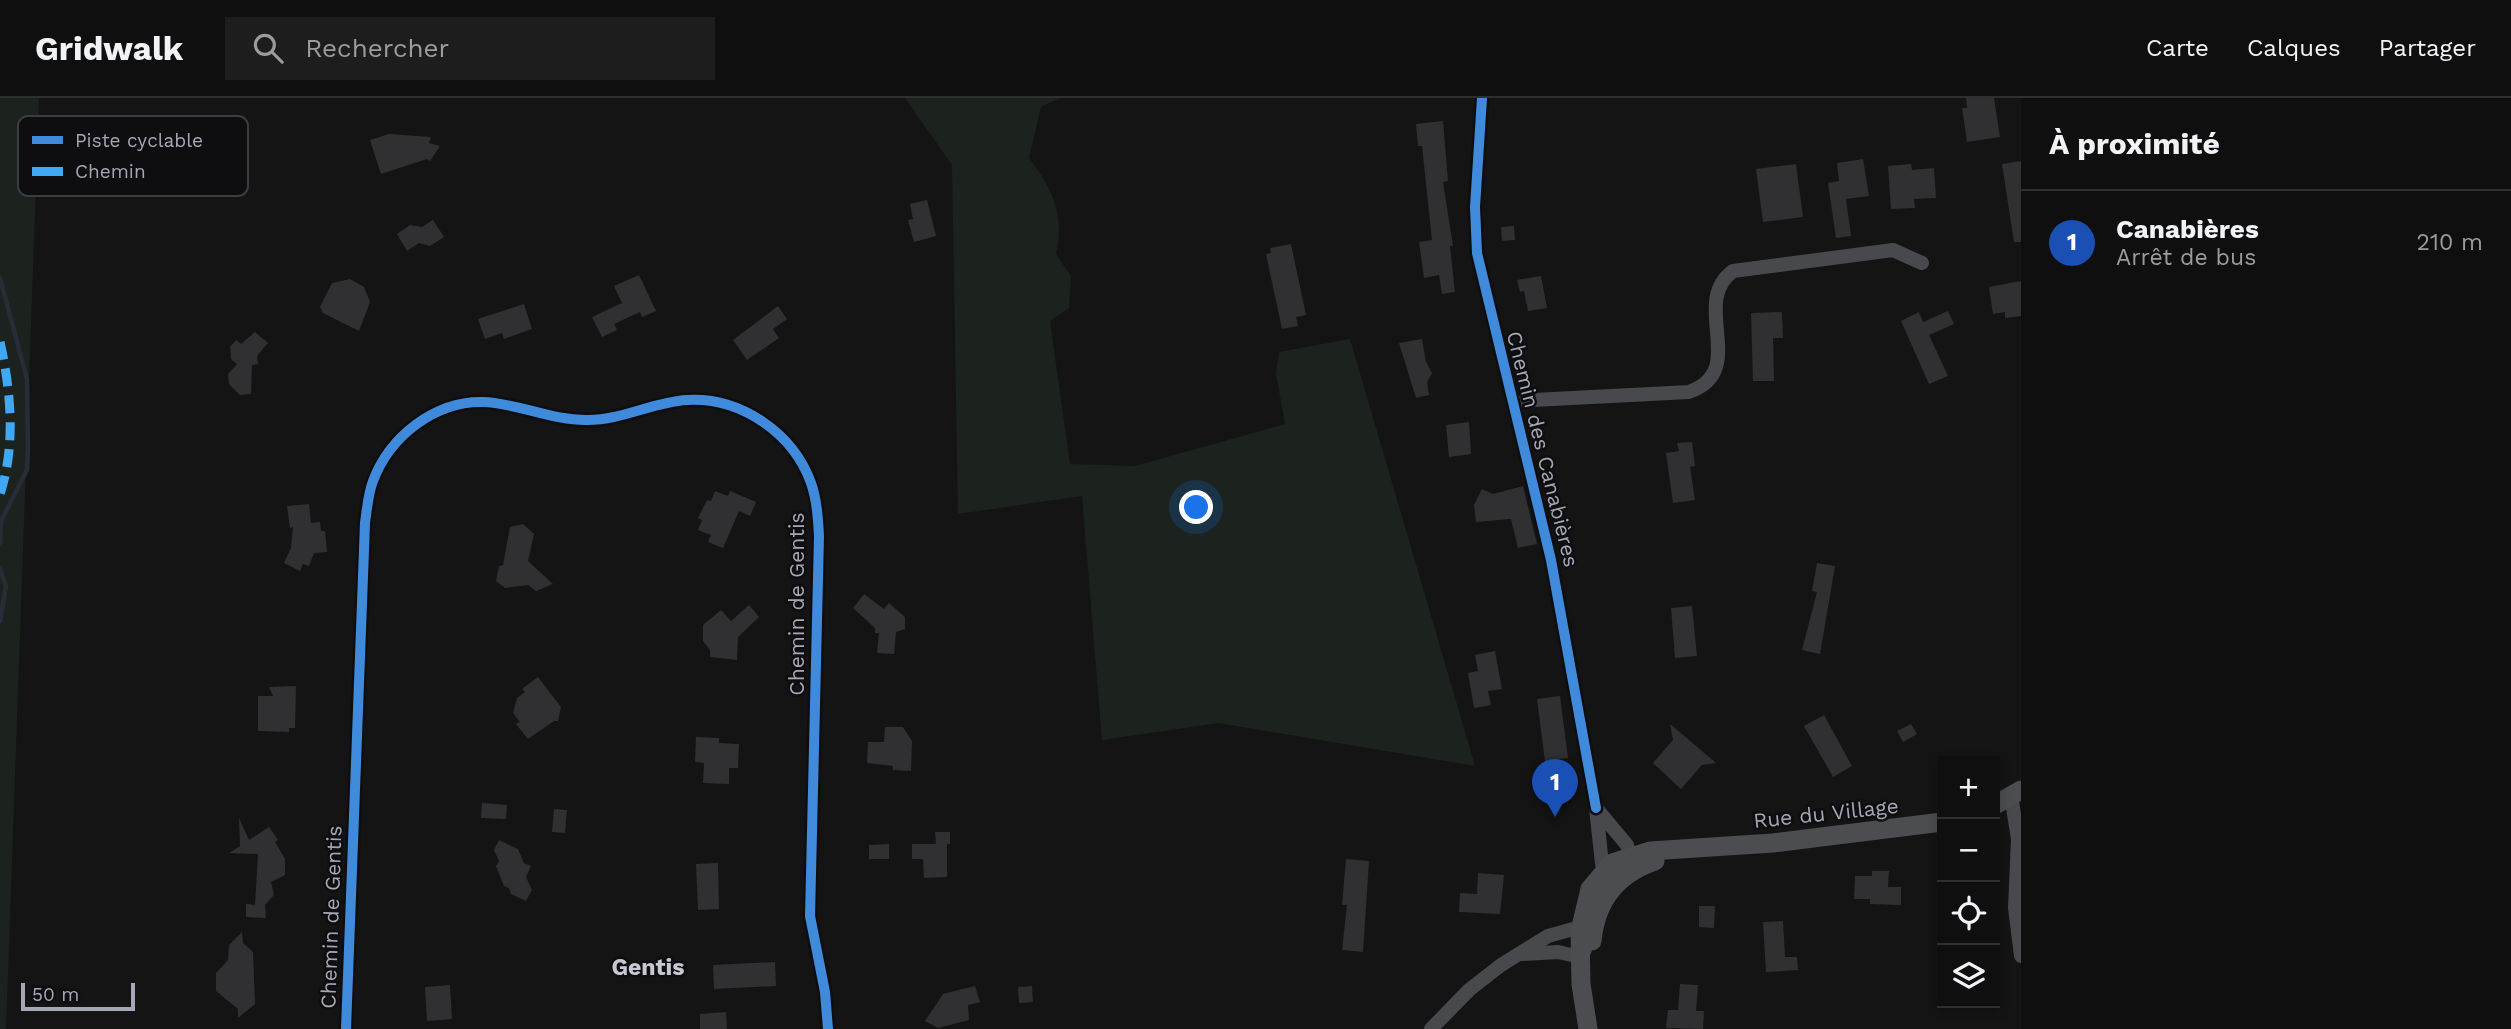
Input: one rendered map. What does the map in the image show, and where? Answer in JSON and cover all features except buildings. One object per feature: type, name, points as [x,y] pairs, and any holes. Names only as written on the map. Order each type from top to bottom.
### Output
[{"type":"street","name":"Chemin des Canabières","points":[[1482,98],[1475,207],[1477,253],[1551,560],[1596,808],[1599,853],[1623,867]]},
{"type":"street","points":[[1512,401],[1689,392],[1703,387],[1713,378],[1718,360],[1716,293],[1722,279],[1734,271],[1892,250],[1922,263]]},
{"type":"street","name":"Chemin de Gentis","points":[[346,1029],[365,523],[373,481],[383,461],[414,425],[454,405],[484,402],[588,420],[687,400],[713,401],[741,409],[768,425],[786,441],[812,484],[819,536],[810,916],[825,992],[828,1029]]},
{"type":"street","points":[[2009,797],[2018,839],[2015,908],[2021,956]]},
{"type":"street","points":[[1587,1022],[1584,943],[1598,909],[1623,867],[1621,836],[1596,808]]},
{"type":"street","name":"Rue du Village","points":[[1623,867],[1714,848],[1937,823]]},
{"type":"street","points":[[1430,1029],[1469,990],[1501,965],[1523,954],[1548,936],[1573,929],[1584,943]]},
{"type":"street","points":[[1523,954],[1558,952],[1584,943]]},
{"type":"shaded area","points":[[0,98],[39,98],[38,116],[18,116],[18,196],[36,196],[6,1029],[0,1029]]},
{"type":"shaded area","points":[[905,98],[1060,98],[1041,107],[1029,158],[1045,181],[1055,203],[1059,227],[1056,254],[1071,276],[1069,308],[1050,321],[1070,464],[1135,466],[1285,424],[1276,374],[1279,352],[1350,339],[1475,766],[1219,723],[1102,740],[1082,496],[958,514],[952,165]]},
{"type":"waterway","points":[[0,278],[27,379],[28,451],[27,470],[1,521],[0,543]]},
{"type":"waterway","points":[[0,569],[6,586],[0,621]]},
{"type":"marked path","points":[[0,342],[10,418],[8,457],[0,494]]},
{"type":"cycle path","points":[[1482,98],[1475,207],[1477,253],[1551,560],[1596,808]]},
{"type":"cycle path","points":[[346,1029],[365,523],[370,491],[381,465],[391,450],[416,424],[448,408],[465,403],[496,403],[561,418],[588,420],[687,400],[727,405],[762,422],[792,449],[803,465],[815,496],[819,536],[810,916],[825,992],[828,1029]]},
{"type":"place","name":"Canabières","points":[[1555,817]]},
{"type":"district","name":"Gentis","points":[[648,967]]}]
